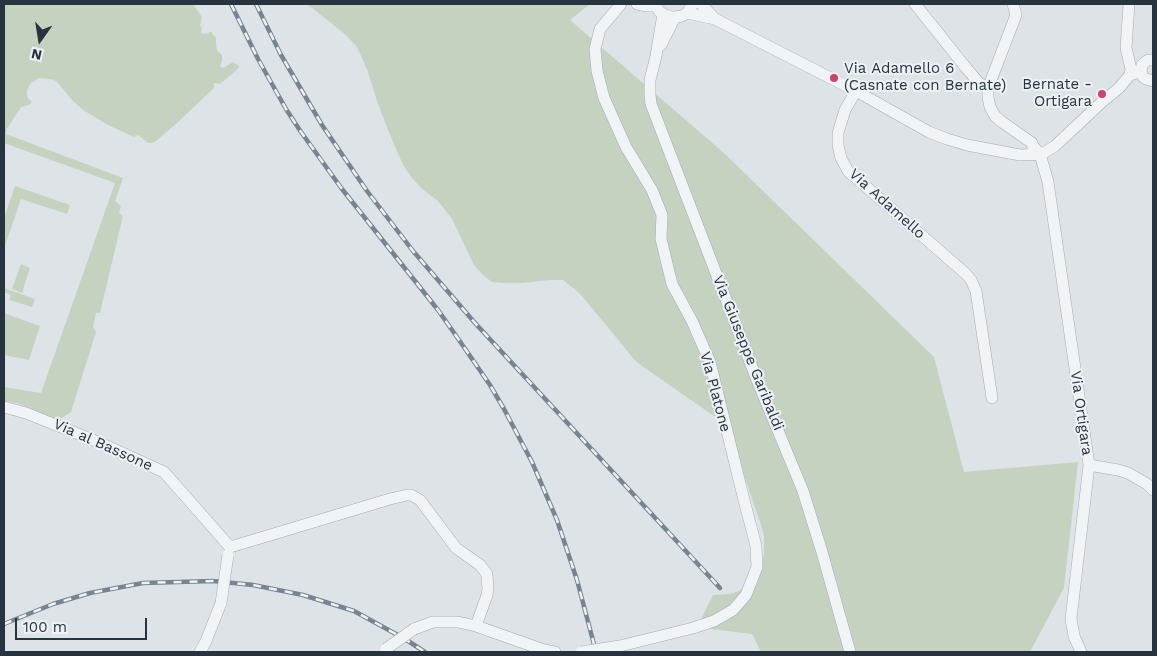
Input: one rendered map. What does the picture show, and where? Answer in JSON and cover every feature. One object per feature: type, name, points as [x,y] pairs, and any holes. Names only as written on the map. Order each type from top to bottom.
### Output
[{"type":"street","name":"Via Platone","points":[[581,652],[620,646],[714,621],[733,610],[746,595],[757,567],[756,546],[710,362],[692,321],[672,284],[661,239],[662,215],[652,190],[626,147],[604,98],[597,71],[595,49],[600,29],[622,4]]},
{"type":"street","points":[[637,4],[658,8],[672,17],[682,16],[690,8],[856,92],[929,132],[947,139],[989,150],[1031,150],[1055,146],[1118,88],[1140,73],[1145,62],[1153,60]]},
{"type":"street","points":[[701,4],[715,19]]},
{"type":"street","points":[[915,4],[979,83],[988,88],[1016,15],[1013,4]]},
{"type":"street","points":[[1129,4],[1126,48],[1140,73]]},
{"type":"street","name":"Via Giuseppe Garibaldi","points":[[658,8],[656,56],[650,80],[651,104],[757,380],[803,491],[850,652]]},
{"type":"street","name":"Via Giuseppe Garibaldi","points":[[656,56],[675,17]]},
{"type":"street","points":[[1118,88],[1140,73]]},
{"type":"street","name":"Via Ortigara","points":[[988,88],[990,107],[995,116],[1031,150],[1046,172],[1051,198],[1089,465],[1072,610],[1074,636],[1081,652]]},
{"type":"street","name":"Via Adamello","points":[[856,92],[844,110],[838,133],[840,158],[848,171],[971,280],[976,291],[992,398]]},
{"type":"street","name":"Via al Bassone","points":[[4,407],[26,412],[164,472],[229,551]]},
{"type":"street","points":[[1089,465],[1128,472],[1153,490]]},
{"type":"street","points":[[200,652],[221,602],[229,551],[257,540],[407,495],[420,500],[456,548],[480,565],[487,574],[487,594],[476,626]]},
{"type":"street","points":[[384,651],[414,629],[433,622],[458,622],[555,652]]},
{"type":"green space","points":[[4,4],[193,4],[202,17],[201,33],[208,34],[210,31],[216,38],[217,50],[222,55],[220,66],[223,68],[233,62],[239,66],[220,84],[214,83],[214,88],[177,123],[152,143],[148,143],[138,135],[134,137],[108,125],[83,110],[56,81],[50,79],[39,78],[31,83],[27,90],[27,97],[32,102],[21,107],[7,129],[6,134],[123,178],[115,201],[121,206],[119,212],[123,216],[100,313],[96,313],[93,327],[96,332],[71,412],[57,421],[17,403],[4,401],[4,387],[41,393],[115,183],[4,143]]},
{"type":"green space","points":[[307,4],[590,4],[570,20],[724,153],[934,357],[964,472],[1078,462],[1064,588],[1030,652],[761,652],[752,634],[702,628],[701,619],[713,595],[730,594],[748,586],[761,572],[764,554],[764,535],[727,425],[639,364],[578,292],[563,280],[504,283],[492,282],[484,276],[474,265],[452,219],[438,201],[422,189],[412,178],[403,165],[357,47],[346,35]]},
{"type":"green space","points":[[15,186],[70,205],[67,214],[21,199],[4,249],[4,218]]},
{"type":"green space","points":[[21,264],[30,268],[22,293],[12,289]]},
{"type":"green space","points":[[4,288],[35,299],[32,307],[9,300],[11,295],[4,292]]},
{"type":"green space","points":[[4,313],[40,326],[29,360],[4,355]]},
{"type":"railway","points":[[231,4],[258,59],[301,132],[342,189],[438,310],[490,385],[504,409],[532,462],[557,520],[577,580],[596,652]]},
{"type":"railway","points":[[256,4],[281,55],[322,125],[367,191],[413,251],[475,323],[720,588]]},
{"type":"railway","points":[[4,624],[53,604],[90,593],[143,583],[213,581],[253,585],[303,595],[354,611],[425,652]]},
{"type":"place","name":"Via Adamello 6 (Casnate con Bernate)","points":[[834,78]]},
{"type":"place","name":"Bernate - Ortigara","points":[[1102,94]]}]
